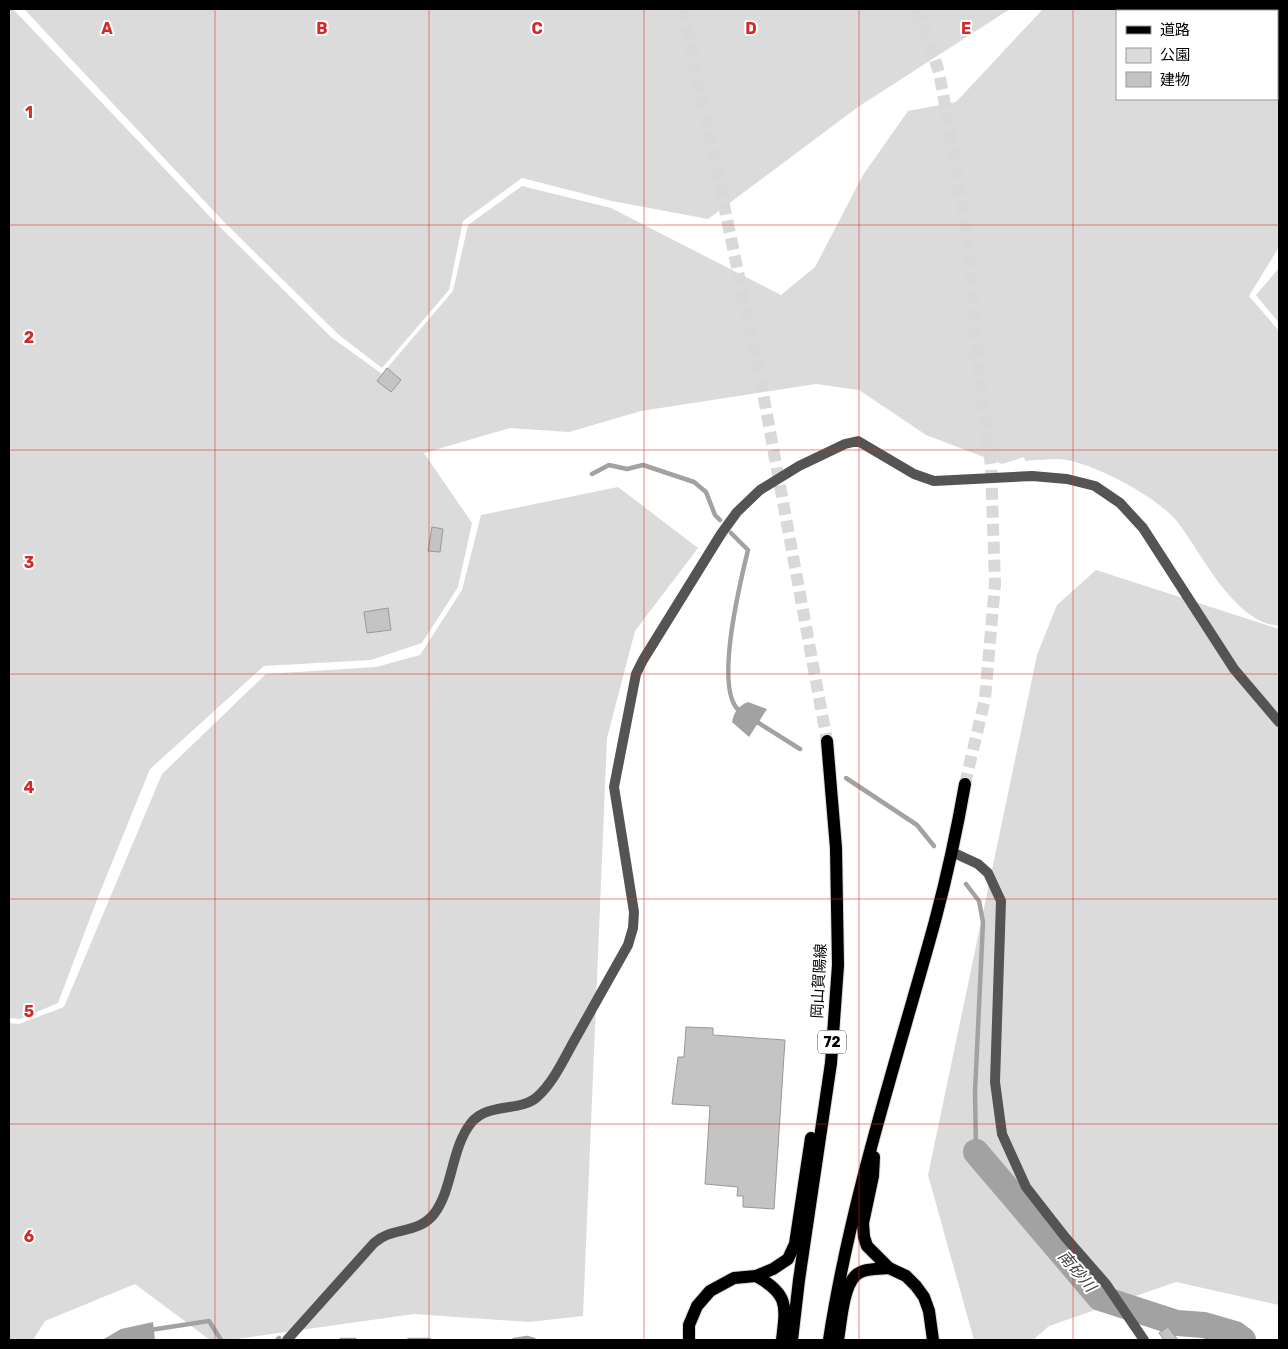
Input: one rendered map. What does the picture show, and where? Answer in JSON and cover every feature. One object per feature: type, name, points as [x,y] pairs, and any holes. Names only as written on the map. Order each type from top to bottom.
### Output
[{"type":"main road","name":"岡山賀陽線","points":[[792,1340],[831,1063],[838,965],[836,848],[827,741]]},
{"type":"main road","points":[[829,1340],[835,1300],[875,1135],[935,921],[966,784]]},
{"type":"main road","points":[[689,1340],[688,1325],[697,1306],[710,1291],[734,1278],[756,1276],[773,1269],[788,1259],[795,1244],[813,1127],[826,1098]]},
{"type":"main road","points":[[875,1135],[873,1176],[863,1224],[864,1238],[867,1246],[889,1268],[906,1276],[924,1297],[929,1311],[933,1340]]},
{"type":"main road","points":[[838,1340],[845,1296],[855,1276],[864,1271],[889,1268]]},
{"type":"main road","points":[[756,1276],[772,1284],[780,1293],[784,1303],[782,1340]]},
{"type":"street","points":[[287,1340],[374,1242],[382,1236],[408,1230],[423,1224],[433,1215],[440,1205],[461,1141],[471,1122],[491,1110],[535,1099],[546,1088],[628,945],[633,928],[634,912],[614,787],[636,674],[721,534],[737,512],[760,490],[799,466],[845,444],[858,441],[914,474],[934,481],[1032,476],[1067,478],[1095,486],[1120,503],[1143,528],[1234,669],[1279,722]]},
{"type":"street","points":[[952,852],[978,864],[988,873],[1001,901],[995,1082],[1002,1134],[1026,1187],[1065,1237],[1106,1284],[1144,1340]]},
{"type":"green space","points":[[9,9],[13,9],[215,222],[331,337],[382,374],[453,291],[468,225],[522,186],[611,208],[781,295],[815,267],[863,175],[908,111],[956,102],[1043,9],[1279,9],[1279,247],[1249,296],[1279,331],[1279,626],[1262,622],[1247,612],[1220,584],[1176,520],[1153,501],[1122,481],[1088,466],[1059,459],[1025,461],[1024,457],[1002,464],[926,435],[859,390],[816,384],[641,411],[569,432],[510,428],[424,453],[472,523],[458,587],[422,643],[371,660],[264,666],[150,769],[98,897],[58,1003],[20,1019],[9,1018]]},
{"type":"green space","points":[[24,9],[1010,9],[858,107],[708,219],[612,201],[522,178],[463,221],[449,290],[382,368],[339,335],[225,223]]},
{"type":"green space","points":[[1279,268],[1279,323],[1256,295]]},
{"type":"green space","points":[[618,487],[698,548],[635,631],[607,738],[583,1316],[529,1322],[414,1314],[230,1340],[210,1340],[135,1284],[45,1321],[33,1340],[9,1340],[9,1023],[19,1024],[64,1007],[162,774],[266,674],[376,667],[420,655],[462,590],[481,515]]},
{"type":"green space","points":[[1096,570],[1279,629],[1279,1305],[1176,1282],[1049,1326],[1033,1340],[974,1340],[928,1175],[1037,655],[1057,605]]},
{"type":"shaded area","points":[[748,702],[767,709],[749,737],[732,722],[737,710]]},
{"type":"shaded area","points":[[153,1322],[155,1340],[102,1340],[121,1329]]},
{"type":"building","points":[[387,368],[401,380],[391,392],[377,381]]},
{"type":"building","points":[[432,527],[443,529],[440,552],[428,551]]},
{"type":"building","points":[[388,608],[391,630],[367,633],[364,612]]},
{"type":"building","points":[[686,1027],[713,1028],[713,1035],[785,1040],[774,1209],[743,1207],[743,1196],[737,1196],[738,1187],[705,1184],[710,1106],[672,1104],[678,1057],[684,1057]]},
{"type":"building","points":[[1168,1327],[1178,1340],[1164,1340],[1159,1333]]},
{"type":"waterway","points":[[592,474],[609,465],[627,469],[643,465],[694,482],[706,492],[715,515],[720,520]]},
{"type":"waterway","points":[[731,533],[748,550],[735,609],[729,660],[729,683],[733,701],[741,712]]},
{"type":"waterway","points":[[754,720],[800,749]]},
{"type":"waterway","points":[[846,778],[917,825],[934,846]]},
{"type":"waterway","points":[[966,884],[979,901],[983,922],[975,1092],[976,1152]]},
{"type":"waterway","name":"南砂川","points":[[976,1152],[1100,1298],[1177,1323],[1204,1325],[1235,1334],[1243,1340]]},
{"type":"waterway","points":[[150,1330],[209,1321],[221,1340]]},
{"type":"waterway","points":[[514,1340],[527,1338],[534,1340]]},
{"type":"waterway","points":[[341,1340],[355,1340]]},
{"type":"waterway","points":[[409,1340],[429,1340]]},
{"type":"tunnel","points":[[683,9],[760,377],[827,741]]},
{"type":"tunnel","points":[[918,9],[939,72],[956,166],[970,256],[977,357],[991,466],[995,584],[985,699],[965,784]]}]
